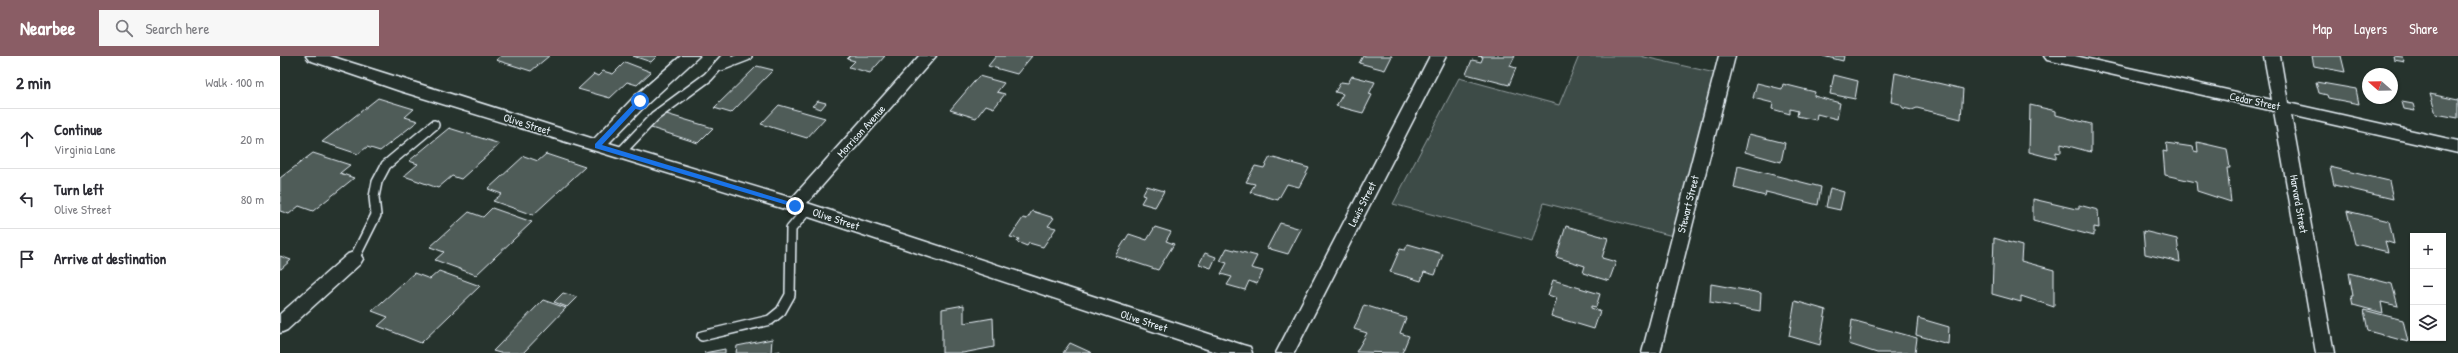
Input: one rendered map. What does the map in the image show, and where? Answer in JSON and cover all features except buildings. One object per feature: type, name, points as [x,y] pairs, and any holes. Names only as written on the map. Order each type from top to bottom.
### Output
[{"type":"street","name":"Olive Street","points":[[314,56],[406,87],[801,208],[1243,353]]},
{"type":"street","points":[[597,146],[640,101],[691,56]]},
{"type":"street","name":"Morrison Avenue","points":[[801,208],[928,56]]},
{"type":"street","name":"Lewis Street","points":[[1285,353],[1438,56]]},
{"type":"street","name":"Stewart Street","points":[[1651,353],[1727,56]]},
{"type":"street","name":"Cedar Street","points":[[2052,56],[2281,106],[2458,147]]},
{"type":"street","name":"Harvard Street","points":[[2272,56],[2325,353]]},
{"type":"street","points":[[280,325],[354,258]]},
{"type":"lane","points":[[721,66],[727,56]]},
{"type":"lane","points":[[620,153],[667,106],[696,87],[721,66],[747,56]]},
{"type":"lane","points":[[354,258],[376,215],[374,197],[377,182],[386,165],[434,125]]},
{"type":"lane","points":[[702,336],[770,320],[781,311],[790,295],[791,229],[801,208]]},
{"type":"shaded area","points":[[1579,56],[1640,56],[1715,73],[1673,236],[1544,203],[1532,241],[1393,204],[1459,78],[1559,105]]},
{"type":"route","points":[[640,101],[597,146],[795,206]]}]
